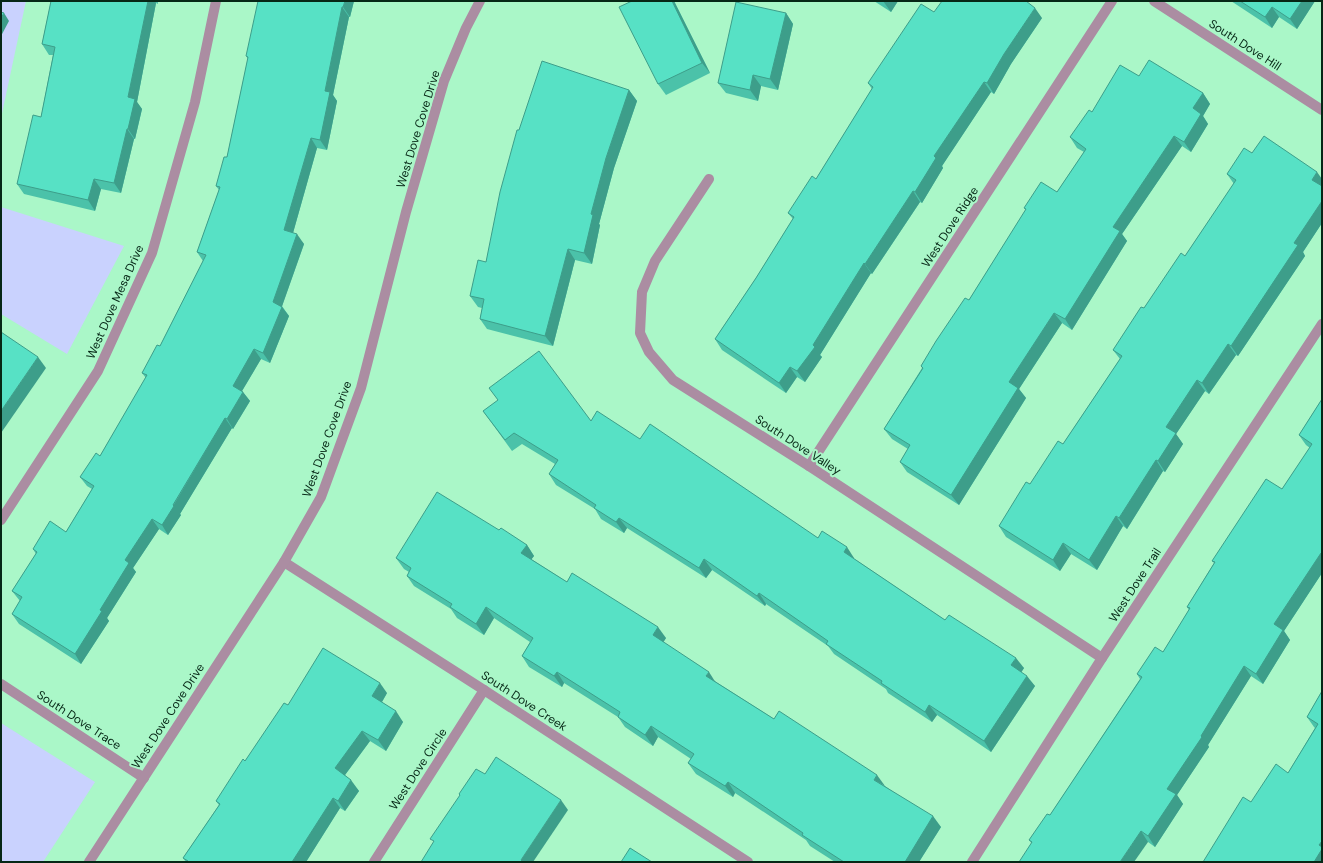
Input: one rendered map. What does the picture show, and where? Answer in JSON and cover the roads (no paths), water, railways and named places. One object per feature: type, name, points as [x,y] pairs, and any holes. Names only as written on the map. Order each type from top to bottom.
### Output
[{"type":"street","name":"West Dove Mesa Drive","points":[[1,520],[98,371],[152,253],[195,102],[216,1]]},
{"type":"street","name":"West Dove Cove Drive","points":[[89,862],[284,562],[321,497],[361,388],[404,220],[444,81],[466,28],[480,1]]},
{"type":"street","name":"West Dove Ridge","points":[[808,466],[1112,1]]},
{"type":"street","name":"South Dove Hill","points":[[1154,1],[1322,110]]},
{"type":"street","name":"South Dove Valley","points":[[709,179],[655,260],[642,292],[640,333],[649,352],[673,380],[808,466],[1102,658]]},
{"type":"street","name":"West Dove Trail","points":[[972,862],[1102,658],[1322,324]]},
{"type":"street","name":"South Dove Creek","points":[[284,562],[748,862]]},
{"type":"street","name":"South Dove Trace","points":[[1,684],[144,778]]},
{"type":"street","name":"West Dove Circle","points":[[374,862],[484,690]]}]
